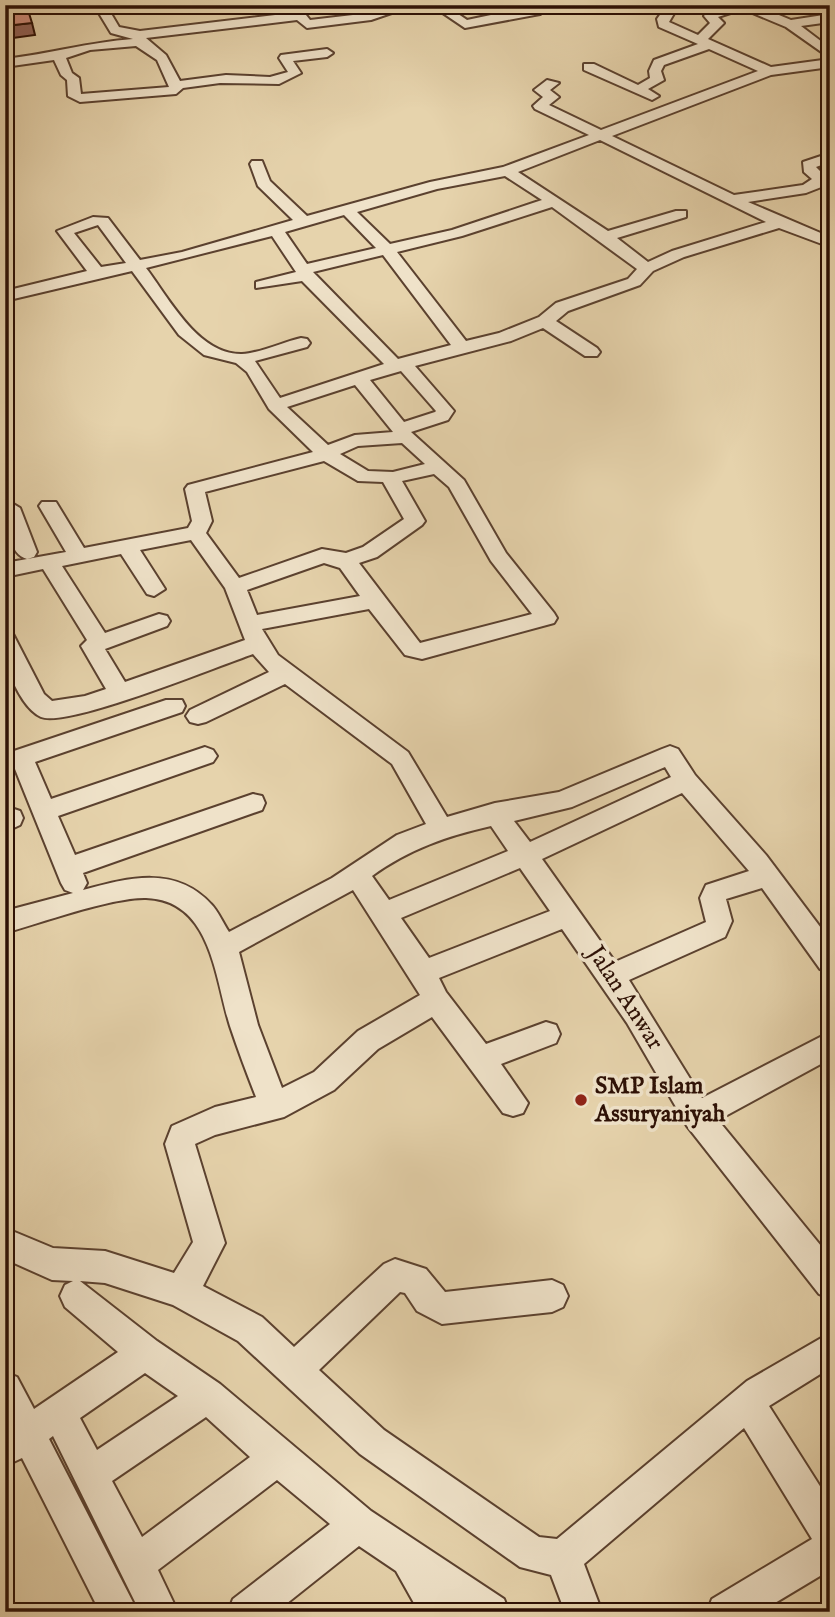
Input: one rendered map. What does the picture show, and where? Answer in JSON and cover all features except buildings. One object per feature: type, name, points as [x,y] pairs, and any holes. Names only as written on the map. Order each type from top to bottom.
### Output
[{"type":"street","points":[[58,56],[67,75],[73,78],[76,97],[176,90],[162,58],[140,38],[115,30],[100,5]]},
{"type":"street","points":[[176,85],[225,79],[254,82],[292,76],[295,73],[285,58],[328,55],[291,5]]},
{"type":"street","points":[[5,63],[58,56],[88,46],[140,38],[409,5]]},
{"type":"street","points":[[437,5],[465,24],[536,11],[547,5]]},
{"type":"street","points":[[673,5],[663,19],[663,24],[769,71]]},
{"type":"street","points":[[707,42],[707,30],[718,23],[710,16],[750,8],[786,5]]},
{"type":"street","points":[[750,8],[790,24],[830,54]]},
{"type":"street","points":[[790,24],[830,18]]},
{"type":"street","points":[[639,89],[657,80],[655,71],[659,62],[707,42]]},
{"type":"street","points":[[5,296],[277,232],[435,186],[507,171],[598,134],[769,71],[830,63]]},
{"type":"street","points":[[589,67],[674,107]]},
{"type":"street","points":[[112,80],[117,95]]},
{"type":"street","points":[[552,83],[541,90],[552,97],[540,106],[780,223],[830,242]]},
{"type":"street","points":[[735,199],[806,189],[818,183],[820,178],[811,172],[808,165],[830,157]]},
{"type":"street","points":[[257,164],[262,183],[306,224]]},
{"type":"street","points":[[507,171],[606,236],[624,253],[647,268]]},
{"type":"street","points":[[261,285],[457,233],[555,201]]},
{"type":"street","points":[[348,211],[388,251],[462,348]]},
{"type":"street","points":[[606,236],[681,214]]},
{"type":"street","points":[[96,273],[65,232],[93,221],[103,221],[185,331],[210,351],[242,359],[254,369],[275,405],[326,454],[365,477],[385,475],[391,478],[415,521],[370,552],[348,560]]},
{"type":"street","points":[[275,405],[505,337],[545,321],[562,307],[634,282],[647,268],[713,242],[780,223]]},
{"type":"street","points":[[196,533],[202,521],[195,489],[326,454],[355,441],[404,433],[442,416],[445,411],[304,273],[277,232]]},
{"type":"street","points":[[545,321],[591,352]]},
{"type":"street","points":[[242,359],[301,343]]},
{"type":"street","points":[[235,587],[322,556],[335,555],[348,560],[374,601],[414,650],[546,618],[498,556],[457,484],[404,433],[359,378]]},
{"type":"street","points":[[391,478],[438,467]]},
{"type":"street","points":[[49,506],[79,557]]},
{"type":"street","points":[[11,519],[27,552]]},
{"type":"street","points":[[5,570],[196,533]]},
{"type":"street","points":[[196,533],[235,587],[253,634],[270,660],[400,758],[441,828]]},
{"type":"street","points":[[127,547],[154,590]]},
{"type":"street","points":[[50,562],[100,643]]},
{"type":"street","points":[[5,639],[35,699],[47,710],[87,704],[253,634],[374,601]]},
{"type":"street","points":[[117,687],[92,646],[159,621]]},
{"type":"street","points":[[198,716],[287,673]]},
{"type":"street","points":[[82,902],[44,811],[13,760],[174,706]]},
{"type":"street","points":[[224,947],[357,875],[379,857],[441,828],[495,813],[564,800],[670,755],[686,781],[766,876],[830,961]]},
{"type":"street","points":[[44,811],[205,756]]},
{"type":"street","points":[[383,914],[526,855],[686,781]]},
{"type":"street","points":[[68,868],[253,803]]},
{"type":"street","name":"Jalan Anwar","points":[[495,813],[611,976],[697,1116],[830,1283]]},
{"type":"street","points":[[357,875],[423,972],[436,1000],[482,1058],[513,1103]]},
{"type":"street","points":[[611,976],[716,929],[719,921],[713,898],[715,892],[766,876]]},
{"type":"street","points":[[5,922],[144,887],[170,890],[202,911],[224,947],[244,1025],[274,1107]]},
{"type":"street","points":[[423,972],[569,915]]},
{"type":"street","points":[[180,1291],[198,1266],[209,1244],[180,1144],[182,1136],[194,1128],[274,1107],[324,1081],[368,1040],[436,1000]]},
{"type":"street","points":[[482,1058],[546,1034]]},
{"type":"street","points":[[697,1116],[830,1045]]},
{"type":"street","points":[[5,1243],[52,1265],[105,1266],[180,1291],[250,1329],[372,1442],[533,1554],[563,1558],[747,1403],[830,1349]]},
{"type":"street","points":[[293,1371],[396,1275],[415,1280],[428,1300],[442,1308],[552,1296]]},
{"type":"street","points":[[76,1296],[145,1353],[208,1396],[277,1458],[358,1524],[491,1612]]},
{"type":"street","points":[[18,1441],[145,1353]]},
{"type":"street","points":[[5,1389],[18,1441],[120,1612]]},
{"type":"street","points":[[90,1475],[208,1396]]},
{"type":"street","points":[[747,1403],[830,1535]]},
{"type":"street","points":[[59,1412],[160,1612]]},
{"type":"street","points":[[136,1564],[277,1458]]},
{"type":"street","points":[[246,1612],[358,1524]]},
{"type":"street","points":[[725,1612],[830,1549]]},
{"type":"street","points":[[407,1555],[440,1612]]},
{"type":"street","points":[[563,1558],[584,1612]]},
{"type":"place","name":"SMP Islam Assuryaniyah","points":[[581,1100]]}]
